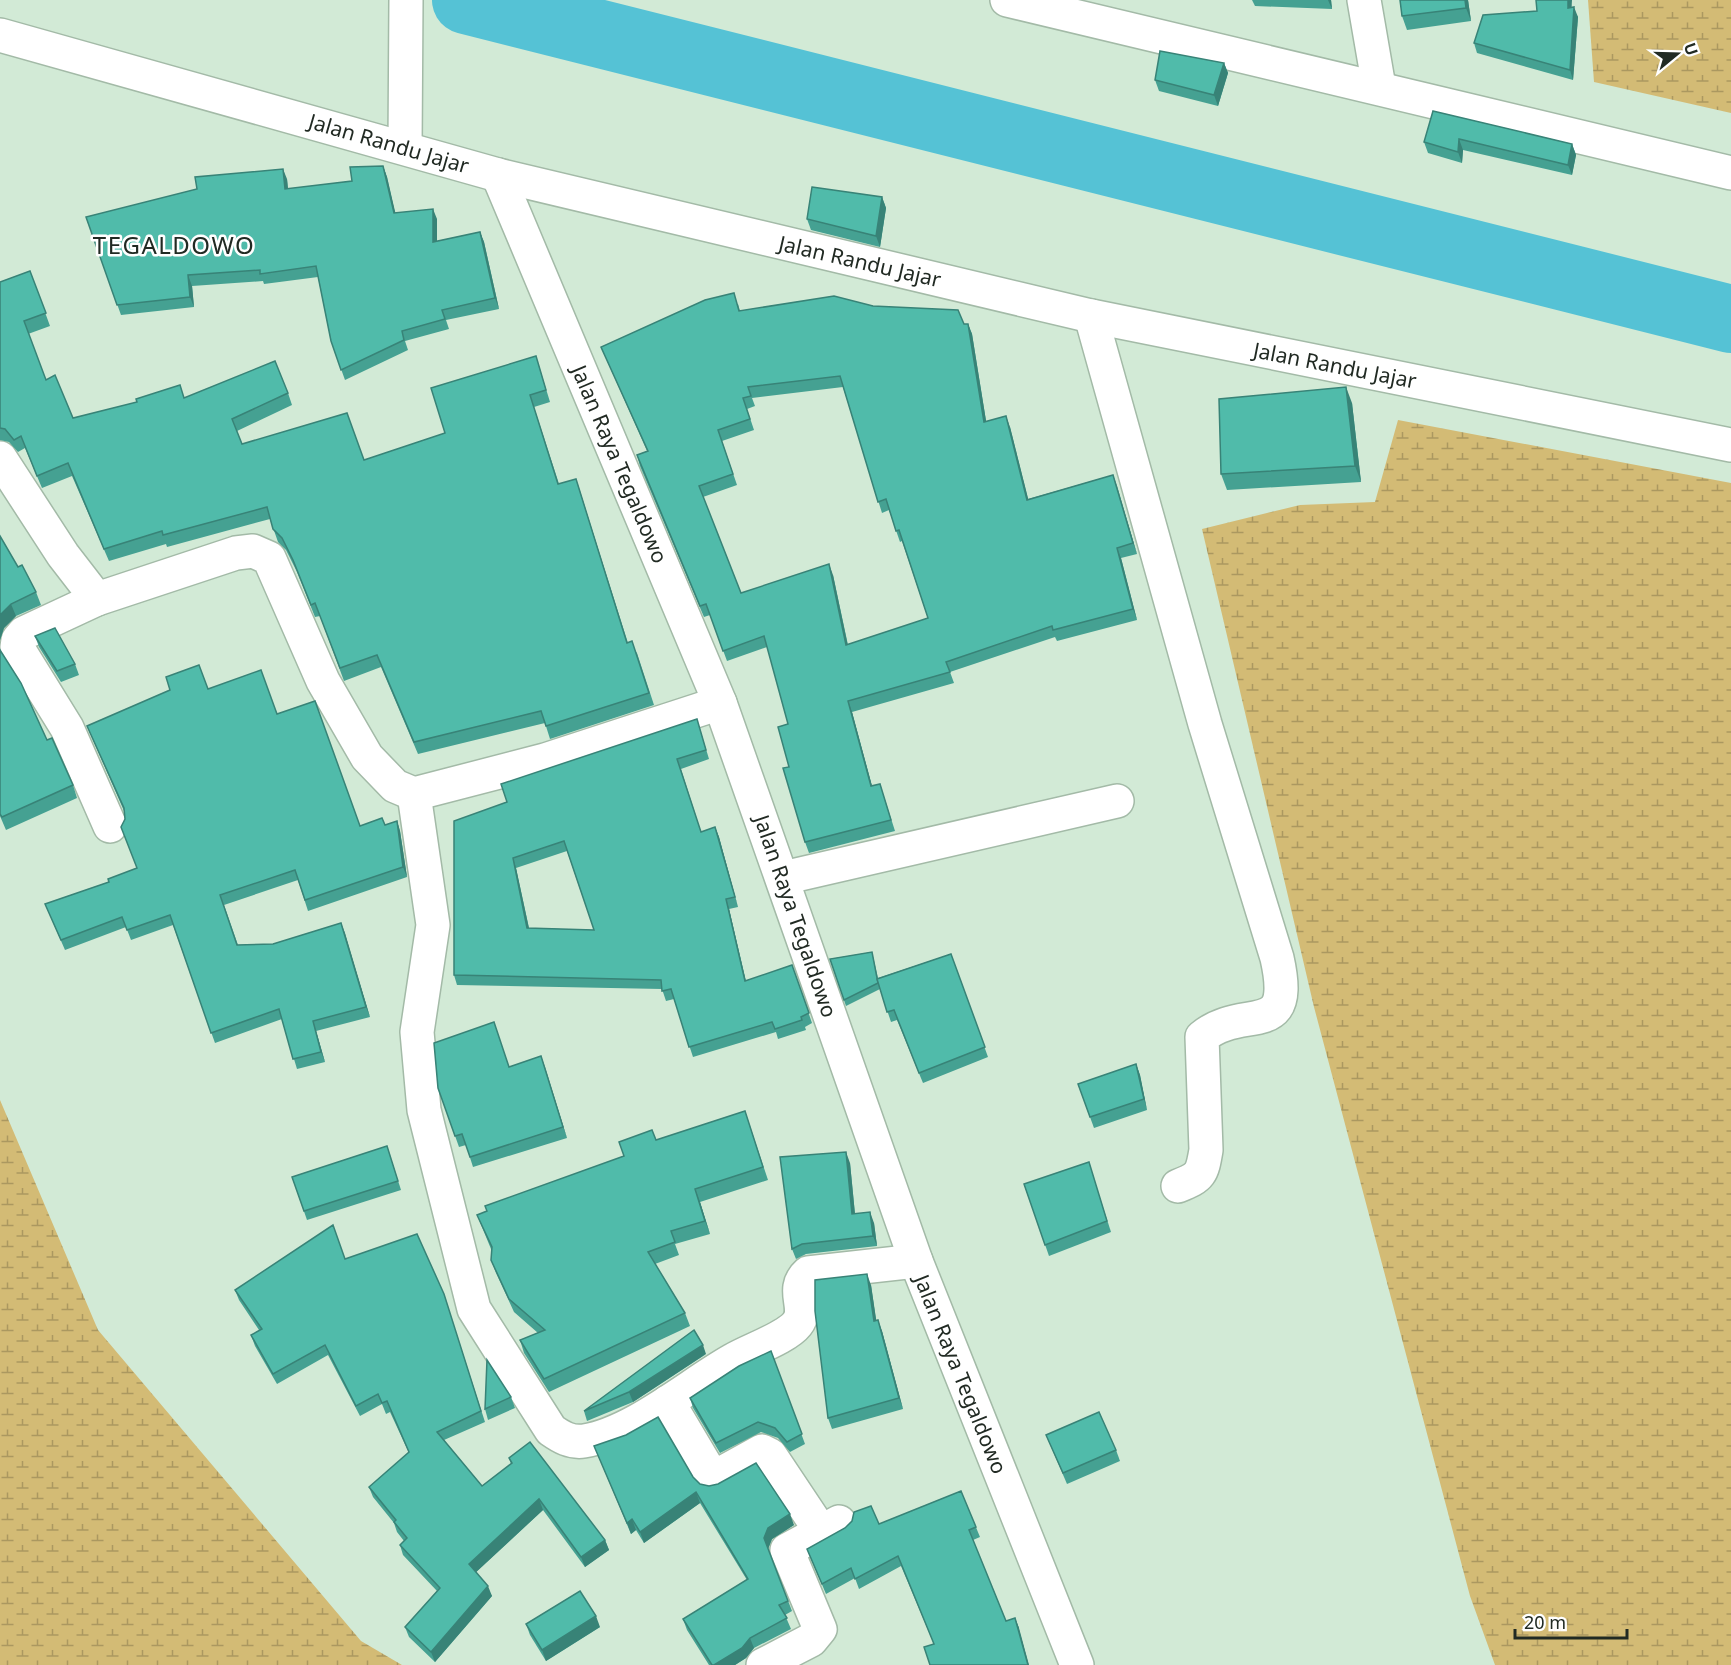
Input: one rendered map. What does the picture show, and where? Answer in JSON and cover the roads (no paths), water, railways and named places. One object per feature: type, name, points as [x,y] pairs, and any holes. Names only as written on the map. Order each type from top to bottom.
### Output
[{"type":"street","points":[[405,147],[406,0]]},
{"type":"street","points":[[1007,0],[1379,87],[1731,173]]},
{"type":"street","points":[[1364,0],[1379,87]]},
{"type":"street","name":"Jalan Randu Jajar","points":[[0,35],[498,175],[1090,316],[1731,445]]},
{"type":"street","name":"Jalan Raya Tegaldowo","points":[[498,175],[720,703],[916,1261],[1077,1665]]},
{"type":"street","points":[[1090,316],[1205,723],[1277,958],[1283,993],[1280,1003],[1273,1012],[1225,1026],[1202,1037],[1206,1150],[1203,1168],[1196,1179],[1178,1186]]},
{"type":"street","points":[[0,458],[63,555],[97,599]]},
{"type":"street","points":[[110,826],[67,728],[17,647],[18,639],[24,633],[97,599],[236,553],[253,551],[269,558],[323,681],[367,757],[395,786],[414,794],[545,760],[720,703]]},
{"type":"street","points":[[414,794],[433,925],[417,1032],[419,1079],[424,1110],[474,1309],[551,1430],[563,1439],[581,1442],[600,1437],[668,1402],[724,1365],[796,1324],[801,1315],[798,1290],[801,1279],[808,1273],[916,1261]]},
{"type":"street","points":[[783,878],[1117,801]]},
{"type":"street","points":[[668,1402],[713,1478],[762,1451],[770,1455],[829,1526],[787,1550],[820,1629],[811,1640],[763,1665]]},
{"type":"waterway","points":[[466,0],[1731,319]]},
{"type":"district","name":"TEGALDOWO","points":[[174,244]]}]
